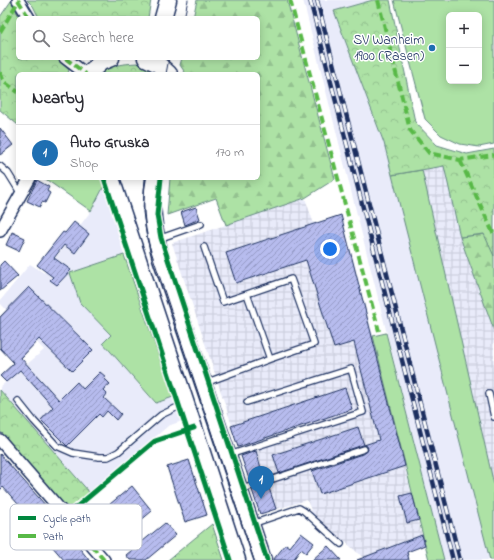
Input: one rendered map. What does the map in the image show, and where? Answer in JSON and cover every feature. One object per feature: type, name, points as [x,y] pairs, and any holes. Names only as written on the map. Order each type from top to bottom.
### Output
[{"type":"street","points":[[18,0],[28,16]]},
{"type":"street","points":[[164,16],[168,0]]},
{"type":"street","points":[[68,60],[84,72]]},
{"type":"street","points":[[89,72],[101,62],[106,60]]},
{"type":"street","points":[[0,231],[29,180]]},
{"type":"street","points":[[112,180],[237,560]]},
{"type":"street","points":[[154,180],[152,215],[156,240],[161,258],[227,456],[245,489],[250,524],[263,560]]},
{"type":"street","points":[[0,440],[55,504]]},
{"type":"street","points":[[95,550],[104,560]]},
{"type":"lane","points":[[0,166],[8,173],[21,194]]},
{"type":"lane","points":[[156,240],[201,224]]},
{"type":"lane","points":[[203,384],[314,344],[291,279],[223,302],[204,247]]},
{"type":"lane","points":[[247,294],[270,359]]},
{"type":"lane","points":[[227,456],[363,412],[350,369],[247,402]]},
{"type":"lane","points":[[489,394],[494,417]]},
{"type":"lane","points":[[18,401],[56,446],[73,454],[99,457],[108,457],[118,452],[161,415],[185,403]]},
{"type":"lane","points":[[267,481],[364,449]]},
{"type":"lane","points":[[250,524],[299,508],[341,544]]},
{"type":"shaded area","points":[[303,0],[373,0],[334,11],[384,143],[490,560],[444,560]]},
{"type":"shaded area","points":[[444,165],[460,237],[484,234],[494,256],[494,560],[490,560],[392,175]]},
{"type":"shaded area","points":[[104,186],[124,255],[70,273],[80,303],[111,335],[103,343],[155,403],[173,397],[182,421],[168,426],[90,493],[0,390],[0,387],[44,350],[0,303],[0,301],[30,264],[44,273],[91,211]]},
{"type":"shaded area","points":[[305,198],[314,224],[341,216],[373,336],[424,545],[366,560],[312,513],[307,500],[261,514],[172,243]]},
{"type":"green space","points":[[27,0],[151,0],[148,16],[38,16],[33,6]]},
{"type":"green space","points":[[197,0],[287,0],[335,179],[305,198],[226,225],[216,198],[167,215],[170,180],[260,180],[260,72],[185,72],[180,65],[181,60],[260,60],[260,16],[193,16]]},
{"type":"green space","points":[[373,0],[390,0],[415,122],[437,145],[467,154],[494,149],[494,256],[484,234],[460,237],[444,166],[392,175],[384,143],[334,11]]},
{"type":"green space","points":[[394,0],[494,0],[494,144],[479,147],[460,144],[441,135],[425,119]]},
{"type":"green space","points":[[11,1],[19,16],[16,16],[16,60],[58,60],[69,70],[68,72],[16,72],[16,123],[0,110],[0,17]]},
{"type":"green space","points":[[137,63],[149,67],[155,72],[103,72],[108,68],[122,64]]},
{"type":"green space","points":[[422,170],[494,485],[494,560],[490,560],[392,175]]},
{"type":"green space","points":[[47,180],[102,180],[104,186],[91,211]]},
{"type":"green space","points":[[494,233],[494,330],[460,237]]},
{"type":"green space","points":[[124,255],[173,397],[156,403],[103,343],[111,335],[80,303],[70,273]]},
{"type":"green space","points":[[386,333],[444,560],[429,560],[373,336]]},
{"type":"green space","points":[[0,390],[90,493],[77,504],[63,504],[0,431]]},
{"type":"green space","points":[[212,524],[224,560],[168,560]]},
{"type":"building","points":[[0,128],[13,145],[0,155]]},
{"type":"building","points":[[37,180],[49,187],[47,191],[50,193],[45,203],[42,202],[40,207],[27,201]]},
{"type":"building","points":[[196,207],[200,219],[185,225],[181,212]]},
{"type":"building","points":[[341,215],[405,466],[320,494],[312,471],[365,453],[368,450],[367,446],[363,445],[279,473],[273,455],[358,427],[364,445],[379,440],[354,342],[334,348],[306,260],[236,283],[226,253]]},
{"type":"building","points":[[74,222],[89,234],[75,253],[64,245],[54,258],[71,270],[57,285],[50,280],[53,277],[37,265],[63,232],[65,233]]},
{"type":"building","points":[[12,232],[25,238],[19,251],[6,245]]},
{"type":"building","points":[[4,261],[18,276],[0,291],[0,265]]},
{"type":"building","points":[[29,287],[93,350],[72,371],[39,339],[21,358],[59,400],[77,382],[83,389],[100,372],[106,377],[104,378],[110,384],[103,390],[107,394],[104,398],[121,414],[116,420],[107,411],[102,417],[99,414],[67,446],[41,420],[53,407],[20,370],[6,382],[0,376],[14,363],[0,348],[0,317]]},
{"type":"building","points":[[345,388],[352,409],[238,447],[231,426]]},
{"type":"building","points":[[256,451],[264,478],[263,483],[268,485],[276,509],[260,514],[252,490],[255,485],[250,482],[241,456]]},
{"type":"building","points":[[0,454],[44,504],[18,504],[3,487],[0,490]]},
{"type":"building","points":[[189,460],[207,515],[185,522],[167,467]]},
{"type":"building","points":[[132,486],[152,511],[142,519],[142,504],[110,504]]},
{"type":"building","points":[[412,493],[419,520],[407,523],[400,496]]},
{"type":"building","points":[[165,523],[176,535],[146,560],[130,560],[126,555],[132,550],[142,550],[142,542]]},
{"type":"building","points":[[301,533],[314,543],[306,553],[301,549],[293,560],[273,560],[286,544],[290,547]]},
{"type":"building","points":[[422,535],[425,545],[407,552],[409,560],[357,560]]},
{"type":"building","points":[[328,546],[341,560],[312,560]]},
{"type":"building","points":[[55,550],[81,550],[89,560],[64,560]]},
{"type":"tram line","points":[[184,16],[188,0]]},
{"type":"tram line","points":[[166,72],[169,60]]},
{"type":"tram line","points":[[145,180],[143,212],[147,239],[254,560]]},
{"type":"railway","points":[[310,0],[453,560]]},
{"type":"railway","points":[[317,0],[460,560]]},
{"type":"marked path","points":[[18,0],[28,16]]},
{"type":"marked path","points":[[0,32],[19,0]]},
{"type":"marked path","points":[[290,0],[379,331]]},
{"type":"marked path","points":[[378,0],[410,130],[429,153],[460,160],[494,155]]},
{"type":"marked path","points":[[68,60],[83,72]]},
{"type":"marked path","points":[[0,72],[4,82],[16,91]]},
{"type":"marked path","points":[[460,160],[494,235]]},
{"type":"marked path","points":[[95,550],[104,560]]},
{"type":"cycle path","points":[[105,180],[230,560]]},
{"type":"cycle path","points":[[161,180],[157,215],[161,238],[267,560]]},
{"type":"cycle path","points":[[80,504],[155,441],[194,428]]},
{"type":"place","name":"SV Wanheim 1900 (Rasen)","points":[[432,48]]},
{"type":"place","name":"Auto Gruska","points":[[261,499]]}]
